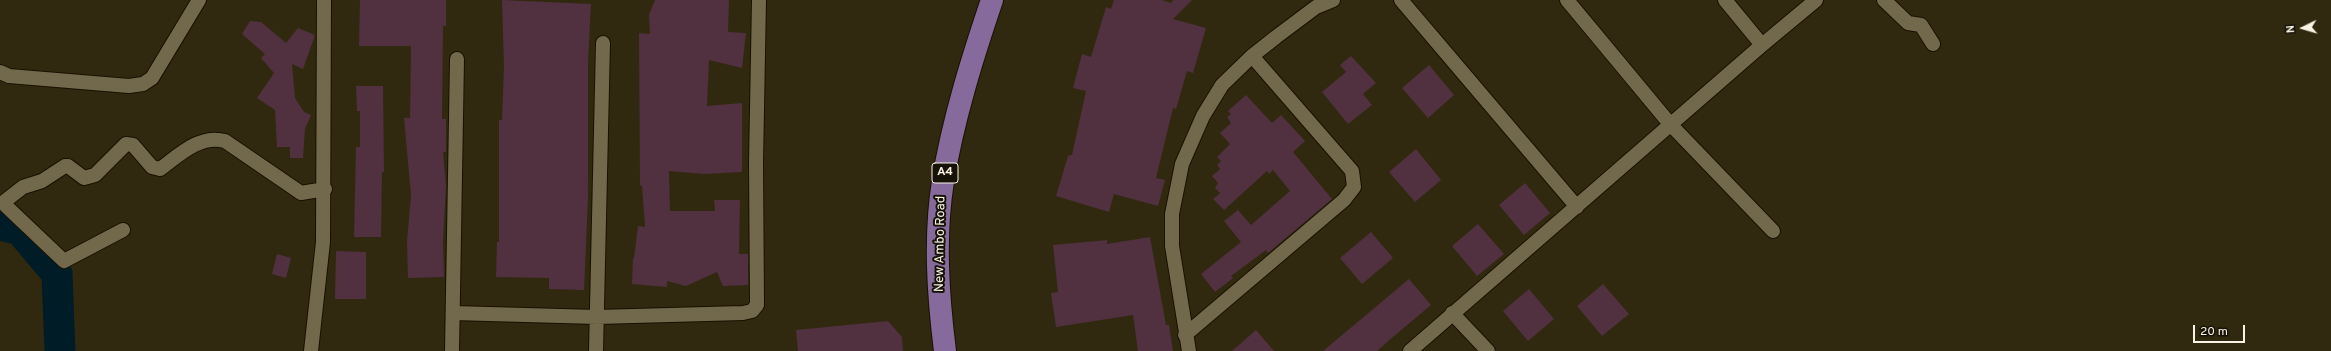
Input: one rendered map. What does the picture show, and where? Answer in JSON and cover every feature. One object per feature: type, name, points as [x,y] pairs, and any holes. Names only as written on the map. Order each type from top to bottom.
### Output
[{"type":"main road","name":"New Ambo Road","points":[[945,351],[940,308],[938,250],[943,183],[954,123],[992,0]]},
{"type":"street","points":[[0,72],[9,76],[129,86],[143,84],[152,78],[198,0]]},
{"type":"street","points":[[311,351],[324,242],[325,189],[322,106],[324,0]]},
{"type":"street","points":[[452,313],[597,317],[743,314],[752,311],[757,305],[756,162],[759,0]]},
{"type":"street","points":[[1189,351],[1185,335],[1172,246],[1172,214],[1182,164],[1203,116],[1222,84],[1252,56],[1316,7],[1333,0]]},
{"type":"street","points":[[1401,0],[1576,207]]},
{"type":"street","points":[[1567,0],[1670,124],[1773,231]]},
{"type":"street","points":[[1725,0],[1762,45]]},
{"type":"street","points":[[1410,351],[1670,124],[1816,0]]},
{"type":"street","points":[[1884,0],[1908,23],[1921,25],[1933,44]]},
{"type":"street","points":[[596,351],[603,43]]},
{"type":"street","points":[[1185,335],[1344,200],[1354,186],[1352,171],[1252,56]]},
{"type":"street","points":[[452,351],[457,59]]},
{"type":"street","points":[[123,230],[64,261],[6,206],[5,201],[23,187],[42,182],[65,166],[68,166],[84,178],[95,176],[126,144],[133,145],[152,167],[160,169],[194,145],[205,140],[216,138],[225,141],[301,193],[325,189]]},
{"type":"street","points":[[1452,313],[1488,351]]},
{"type":"building","points":[[360,0],[446,0],[446,26],[443,26],[442,119],[446,119],[446,152],[443,152],[446,186],[443,241],[444,277],[408,278],[407,242],[411,195],[404,118],[410,118],[411,46],[359,46]]},
{"type":"building","points":[[502,0],[591,4],[588,62],[588,198],[584,290],[549,289],[549,278],[496,277],[497,242],[499,242],[499,120],[502,120],[504,66]]},
{"type":"building","points":[[655,0],[729,0],[728,32],[746,33],[742,68],[709,60],[707,106],[742,103],[742,172],[704,174],[669,171],[670,211],[715,211],[714,200],[740,200],[739,254],[748,254],[748,285],[723,286],[717,272],[686,286],[667,281],[667,287],[632,284],[633,258],[638,226],[645,227],[642,186],[640,185],[639,33],[650,34],[649,15]]},
{"type":"building","points":[[1114,0],[1162,0],[1171,3],[1173,0],[1192,0],[1173,19],[1206,28],[1193,73],[1187,71],[1176,109],[1173,108],[1156,178],[1165,180],[1158,206],[1114,194],[1109,212],[1056,196],[1068,156],[1072,155],[1086,91],[1073,88],[1082,54],[1091,57],[1106,7],[1111,9]]},
{"type":"building","points":[[250,21],[261,22],[286,43],[298,28],[315,35],[303,69],[292,64],[295,98],[304,112],[311,115],[305,129],[303,158],[290,158],[290,147],[277,147],[275,110],[257,98],[274,73],[261,58],[265,54],[242,34]]},
{"type":"building","points":[[1351,56],[1376,83],[1363,94],[1372,105],[1348,124],[1322,92],[1346,72],[1340,65]]},
{"type":"building","points":[[1429,65],[1454,95],[1428,118],[1402,88]]},
{"type":"building","points":[[356,86],[383,86],[384,172],[382,172],[381,237],[354,237],[356,147],[360,147],[360,111],[357,111]]},
{"type":"building","points":[[1246,95],[1272,123],[1281,115],[1305,141],[1293,152],[1332,199],[1268,253],[1266,250],[1231,276],[1233,278],[1215,292],[1201,274],[1241,242],[1224,221],[1238,210],[1251,225],[1290,191],[1273,170],[1269,174],[1267,171],[1224,210],[1213,199],[1220,193],[1215,188],[1218,183],[1212,176],[1220,169],[1217,165],[1221,161],[1217,157],[1230,144],[1220,133],[1231,123],[1227,117],[1231,114],[1228,111]]},
{"type":"building","points":[[1416,149],[1441,180],[1415,202],[1389,172]]},
{"type":"building","points":[[1525,183],[1550,213],[1524,235],[1499,205]]},
{"type":"building","points":[[1478,224],[1504,254],[1477,276],[1452,246]]},
{"type":"building","points":[[1371,232],[1393,258],[1362,284],[1340,258]]},
{"type":"building","points":[[1150,237],[1166,325],[1169,325],[1173,351],[1138,351],[1133,315],[1056,327],[1051,293],[1058,292],[1053,245],[1107,240],[1107,244]]},
{"type":"building","points":[[336,251],[366,252],[366,299],[335,299]]},
{"type":"building","points":[[277,254],[291,258],[286,278],[272,274]]},
{"type":"building","points":[[1409,279],[1431,305],[1377,351],[1323,351]]},
{"type":"building","points":[[1603,284],[1629,314],[1602,336],[1577,306]]},
{"type":"building","points":[[1529,289],[1554,319],[1528,341],[1503,311]]},
{"type":"building","points":[[888,321],[902,337],[903,351],[798,351],[796,330]]},
{"type":"building","points":[[1256,330],[1274,351],[1232,351]]},
{"type":"waterway","points":[[0,225],[20,230],[57,274],[60,351]]}]
